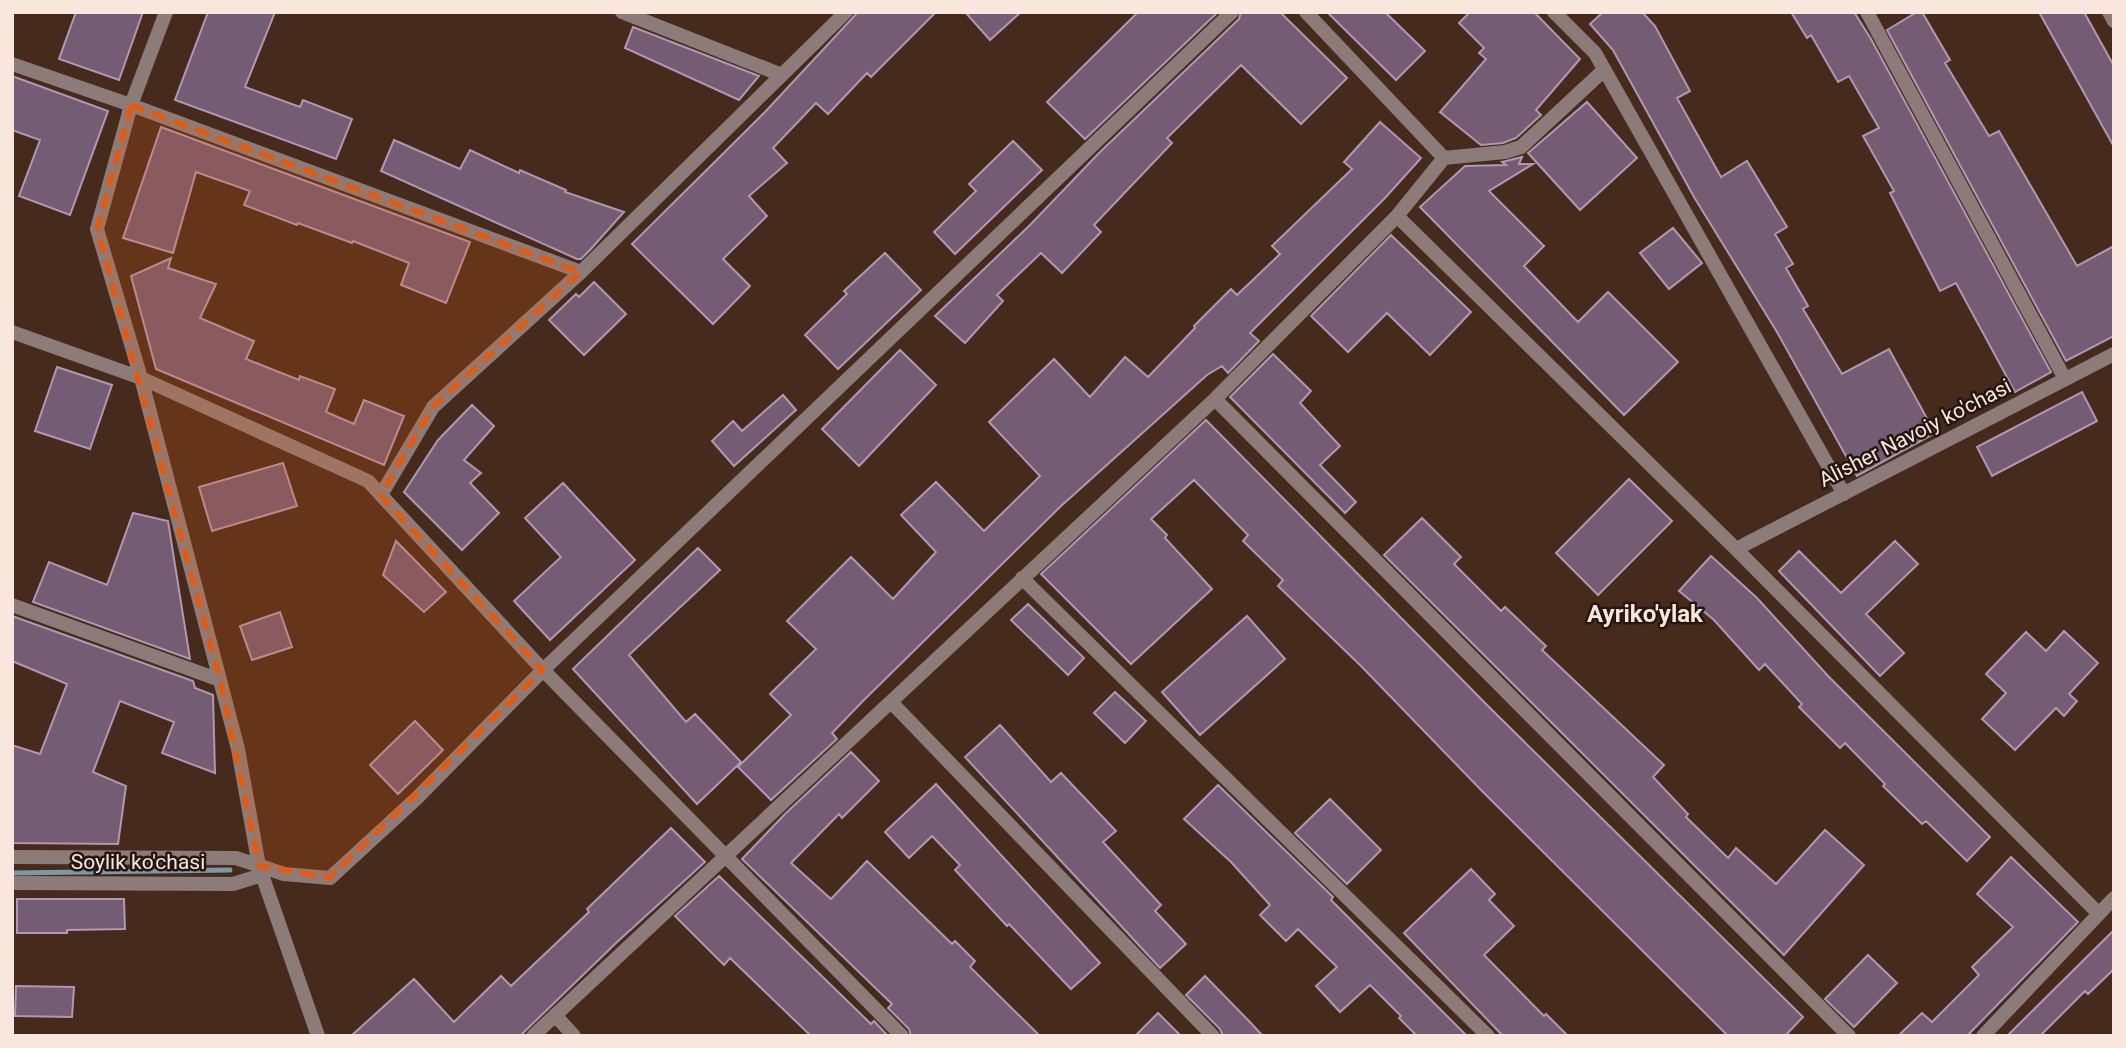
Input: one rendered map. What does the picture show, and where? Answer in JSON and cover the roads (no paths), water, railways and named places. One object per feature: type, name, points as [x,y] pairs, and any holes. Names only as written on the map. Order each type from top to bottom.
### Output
[{"type":"street","points":[[166,12],[131,105],[97,229],[141,378],[238,749],[261,870],[318,1036]]},
{"type":"street","points":[[622,12],[782,75]]},
{"type":"street","points":[[382,495],[433,407],[581,272],[846,12]]},
{"type":"street","points":[[12,857],[236,858],[261,870],[330,878],[417,797],[543,670],[1232,12]]},
{"type":"street","points":[[1306,12],[1444,158]]},
{"type":"street","points":[[1554,12],[1595,53],[1844,494]]},
{"type":"street","points":[[1867,12],[2065,379]]},
{"type":"street","points":[[2109,12],[2114,21]]},
{"type":"street","points":[[12,64],[131,105],[581,272]]},
{"type":"street","points":[[533,1036],[1215,399],[1397,216],[1444,158],[1505,152],[1521,147],[1604,69]]},
{"type":"street","points":[[1397,216],[1736,550],[2098,913]]},
{"type":"street","points":[[12,332],[141,378],[368,481],[543,670],[902,1036]]},
{"type":"street","name":"Alisher Navoiy ko'chasi","points":[[1736,550],[2114,354]]},
{"type":"street","points":[[1215,399],[1849,1036]]},
{"type":"street","points":[[1022,578],[1488,1036]]},
{"type":"street","points":[[12,605],[220,680]]},
{"type":"street","points":[[891,703],[1213,1036]]},
{"type":"street","name":"Soylik ko'chasi","points":[[12,883],[233,884],[261,870]]},
{"type":"street","points":[[1983,1036],[2114,898]]},
{"type":"street","points":[[555,1015],[574,1036]]},
{"type":"waterway","points":[[12,873],[230,870]]},
{"type":"district","name":"Ayriko'ylak","points":[[1645,614]]}]
